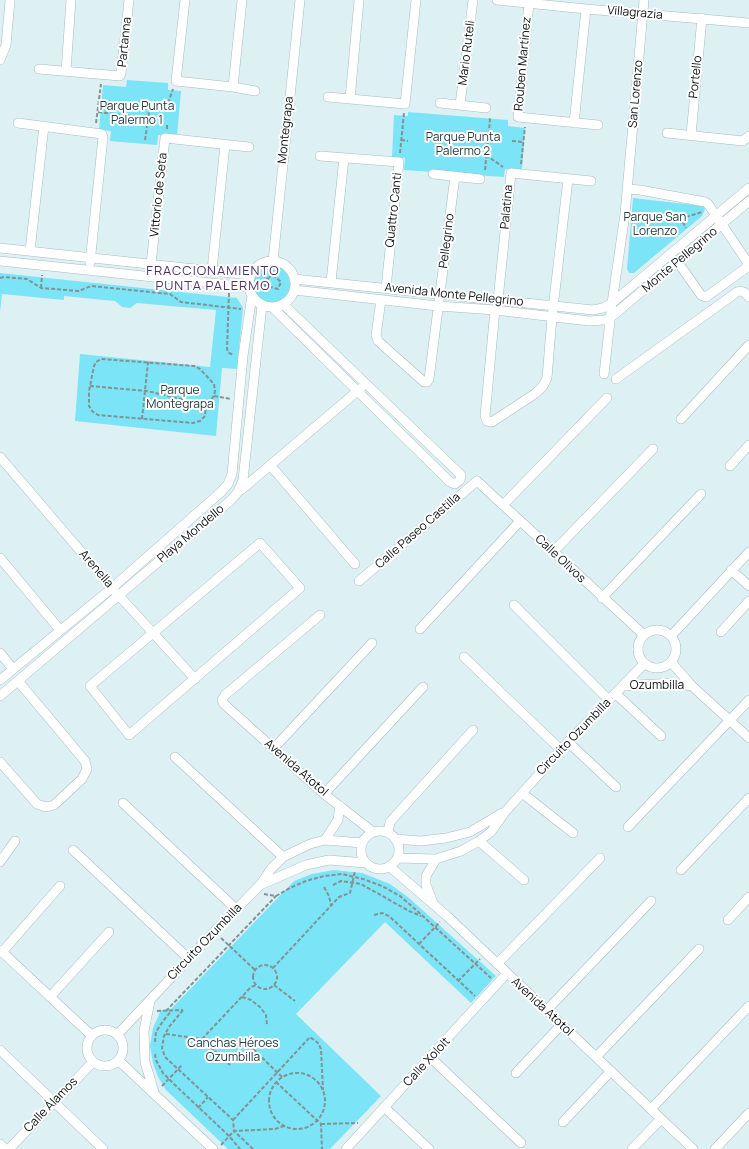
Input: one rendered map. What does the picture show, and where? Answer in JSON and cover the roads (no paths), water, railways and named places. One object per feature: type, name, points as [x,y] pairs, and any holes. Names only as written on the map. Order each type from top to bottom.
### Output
[{"type":"street","points":[[0,60],[6,45],[4,23],[10,0]]},
{"type":"street","points":[[66,71],[71,0]]},
{"type":"street","name":"Partanna","points":[[40,69],[120,76],[129,0]]},
{"type":"street","points":[[185,0],[176,81],[233,87],[255,91]]},
{"type":"street","points":[[233,87],[242,0]]},
{"type":"street","name":"Montegrapa","points":[[273,261],[300,0]]},
{"type":"street","points":[[350,99],[359,0]]},
{"type":"street","points":[[328,97],[405,104],[416,0]]},
{"type":"street","name":"Mario Ruteli","points":[[460,105],[473,0]]},
{"type":"street","name":"Villagrazia","points":[[497,0],[749,23]]},
{"type":"street","name":"San Lorenzo","points":[[604,374],[610,318],[625,214],[644,0]]},
{"type":"street","name":"Rouben Martínez","points":[[529,3],[518,117],[598,126]]},
{"type":"street","points":[[574,123],[586,9]]},
{"type":"street","name":"Portello","points":[[690,135],[702,18]]},
{"type":"street","points":[[440,103],[486,108]]},
{"type":"street","points":[[18,123],[102,134],[103,137],[90,270]]},
{"type":"street","points":[[30,251],[44,126]]},
{"type":"street","points":[[667,133],[743,141],[749,136]]},
{"type":"street","name":"Vittorio de Seta","points":[[151,264],[165,138],[249,147]]},
{"type":"street","points":[[212,270],[225,145]]},
{"type":"street","name":"Quattro Canti","points":[[320,156],[399,162],[386,288]]},
{"type":"street","points":[[332,282],[344,158]]},
{"type":"street","name":"Palatina","points":[[498,300],[515,173],[591,181]]},
{"type":"street","points":[[433,174],[480,179]]},
{"type":"street","name":"Pellegrino","points":[[381,300],[376,335],[378,340],[424,382],[427,382],[429,379],[455,176]]},
{"type":"street","points":[[495,310],[485,416],[487,421],[492,422],[536,393],[543,386],[547,378],[553,305],[568,179]]},
{"type":"street","name":"Monte Pellegrino","points":[[612,303],[749,188]]},
{"type":"street","points":[[627,189],[705,202],[708,204],[748,263],[746,268],[706,297],[701,294],[678,261]]},
{"type":"street","name":"Monte Pellegrino","points":[[610,318],[749,201]]},
{"type":"street","points":[[0,248],[212,270],[252,272],[259,264],[266,261],[273,261],[283,263],[290,270],[294,278],[294,290],[290,298],[283,304],[272,307],[262,305],[250,292],[230,284],[0,262]]},
{"type":"street","name":"Playa Mondello","points":[[0,680],[112,588],[222,492],[228,484],[232,474],[250,310],[252,272]]},
{"type":"street","name":"Avenida Monte Pellegrino","points":[[294,278],[593,310],[603,308],[612,303]]},
{"type":"street","name":"Avenida Monte Pellegrino","points":[[294,290],[438,306],[495,310],[595,322],[610,318]]},
{"type":"street","points":[[616,379],[740,291],[744,292],[749,297]]},
{"type":"street","points":[[272,307],[450,482],[455,484],[460,480],[461,474],[283,304]]},
{"type":"street","name":"Playa Mondello","points":[[0,696],[230,501],[238,492],[243,480],[262,305]]},
{"type":"street","points":[[681,419],[749,345]]},
{"type":"street","points":[[238,492],[366,383]]},
{"type":"street","points":[[503,505],[607,398]]},
{"type":"street","points":[[239,405],[250,410]]},
{"type":"street","points":[[730,466],[749,445]]},
{"type":"street","points":[[553,552],[652,449]]},
{"type":"street","name":"Arenella","points":[[0,457],[112,588],[195,679]]},
{"type":"street","points":[[270,465],[355,564]]},
{"type":"street","name":"Calle Olivos","points":[[477,481],[602,598],[644,635]]},
{"type":"street","name":"Calle Paseo Castilla","points":[[359,581],[477,481]]},
{"type":"street","points":[[602,598],[701,494]]},
{"type":"street","points":[[420,629],[520,522]]},
{"type":"street","points":[[260,543],[300,588],[129,735],[90,686],[153,632],[260,543]]},
{"type":"street","points":[[671,636],[749,552]]},
{"type":"street","points":[[0,558],[60,630]]},
{"type":"street","points":[[731,570],[749,586]]},
{"type":"street","points":[[721,632],[749,601]]},
{"type":"street","points":[[514,605],[612,697],[661,736]]},
{"type":"street","name":"Avenida Atotol","points":[[320,615],[225,695],[222,700],[224,704],[324,794],[373,832]]},
{"type":"street","points":[[652,631],[662,631],[671,636],[676,645],[676,654],[671,662],[663,668],[653,668],[644,664],[639,655],[638,644],[644,635],[652,631]]},
{"type":"street","points":[[273,749],[372,643]]},
{"type":"street","points":[[0,653],[13,669]]},
{"type":"street","points":[[464,657],[561,750]]},
{"type":"street","points":[[671,662],[692,686],[749,738]]},
{"type":"street","name":"Circuito Ozumbilla","points":[[397,858],[436,859],[462,851],[491,832],[522,792],[644,664]]},
{"type":"street","points":[[0,762],[37,804],[46,807],[54,805],[82,778],[87,769],[85,761],[18,682]]},
{"type":"street","name":"Ozumbilla","points":[[623,686],[672,683],[692,686]]},
{"type":"street","points":[[324,794],[423,687]]},
{"type":"street","points":[[628,827],[749,700]]},
{"type":"street","points":[[388,833],[390,822],[473,730]]},
{"type":"street","points":[[568,742],[616,786]]},
{"type":"street","points":[[175,757],[283,857]]},
{"type":"street","points":[[522,792],[573,833]]},
{"type":"street","points":[[681,870],[749,798]]},
{"type":"street","points":[[123,803],[236,909]]},
{"type":"street","points":[[325,840],[338,820],[340,806]]},
{"type":"street","name":"Circuito Ozumbilla","points":[[395,839],[421,841],[446,838],[470,832],[505,812]]},
{"type":"street","points":[[380,831],[388,833],[395,839],[398,848],[397,858],[389,866],[382,869],[373,868],[362,863],[362,843],[366,836],[373,832],[380,831]]},
{"type":"street","name":"Circuito Ozumbilla","points":[[118,1034],[260,885],[271,869],[283,857],[310,844],[325,840],[362,843]]},
{"type":"street","points":[[1,857],[15,841]]},
{"type":"street","points":[[479,841],[524,880]]},
{"type":"street","points":[[73,850],[189,959]]},
{"type":"street","points":[[497,964],[600,858]]},
{"type":"street","points":[[433,904],[426,885],[426,876],[436,859]]},
{"type":"street","name":"Circuito Ozumbilla","points":[[260,885],[306,865],[329,860],[362,863]]},
{"type":"street","name":"Avenida Atotol","points":[[389,866],[447,916],[693,1149]]},
{"type":"street","points":[[60,886],[1,951],[92,1035]]},
{"type":"street","points":[[728,920],[749,897]]},
{"type":"street","points":[[546,1011],[651,901]]},
{"type":"street","points":[[50,997],[109,932]]},
{"type":"street","points":[[596,1057],[699,949]]},
{"type":"street","name":"Calle Xololt","points":[[346,1149],[507,974]]},
{"type":"street","name":"Circuito Ozumbilla","points":[[151,1000],[144,1031],[145,1062],[154,1094]]},
{"type":"street","points":[[652,1109],[749,1006]]},
{"type":"street","points":[[516,1073],[561,1025]]},
{"type":"street","points":[[100,1030],[109,1030],[118,1034],[123,1042],[124,1052],[119,1061],[111,1066],[101,1066],[93,1062],[87,1053],[87,1044],[92,1035],[100,1030]]},
{"type":"street","points":[[0,1050],[103,1149]]},
{"type":"street","points":[[431,1058],[521,1143]]},
{"type":"street","points":[[119,1061],[213,1149]]},
{"type":"street","name":"Calle Álamos","points":[[9,1149],[93,1062]]},
{"type":"street","points":[[563,1122],[611,1071]]},
{"type":"street","points":[[384,1107],[429,1149]]},
{"type":"street","points":[[715,1149],[749,1113]]},
{"type":"street","points":[[632,1149],[661,1119]]},
{"type":"street","points":[[0,1144],[5,1149]]},
{"type":"district","name":"FRACCIONAMIENTO PUNTA PALERMO","points":[[213,278]]},
{"type":"park label","name":"Parque Punta Palermo 1","points":[[137,114]]},
{"type":"park label","name":"Parque Punta Palermo 2","points":[[463,145]]},
{"type":"park label","name":"Parque San Lorenzo","points":[[655,225]]},
{"type":"park label","name":"Parque Montegrapa","points":[[180,398]]},
{"type":"park label","name":"Canchas Héroes Ozumbilla","points":[[233,1051]]}]
